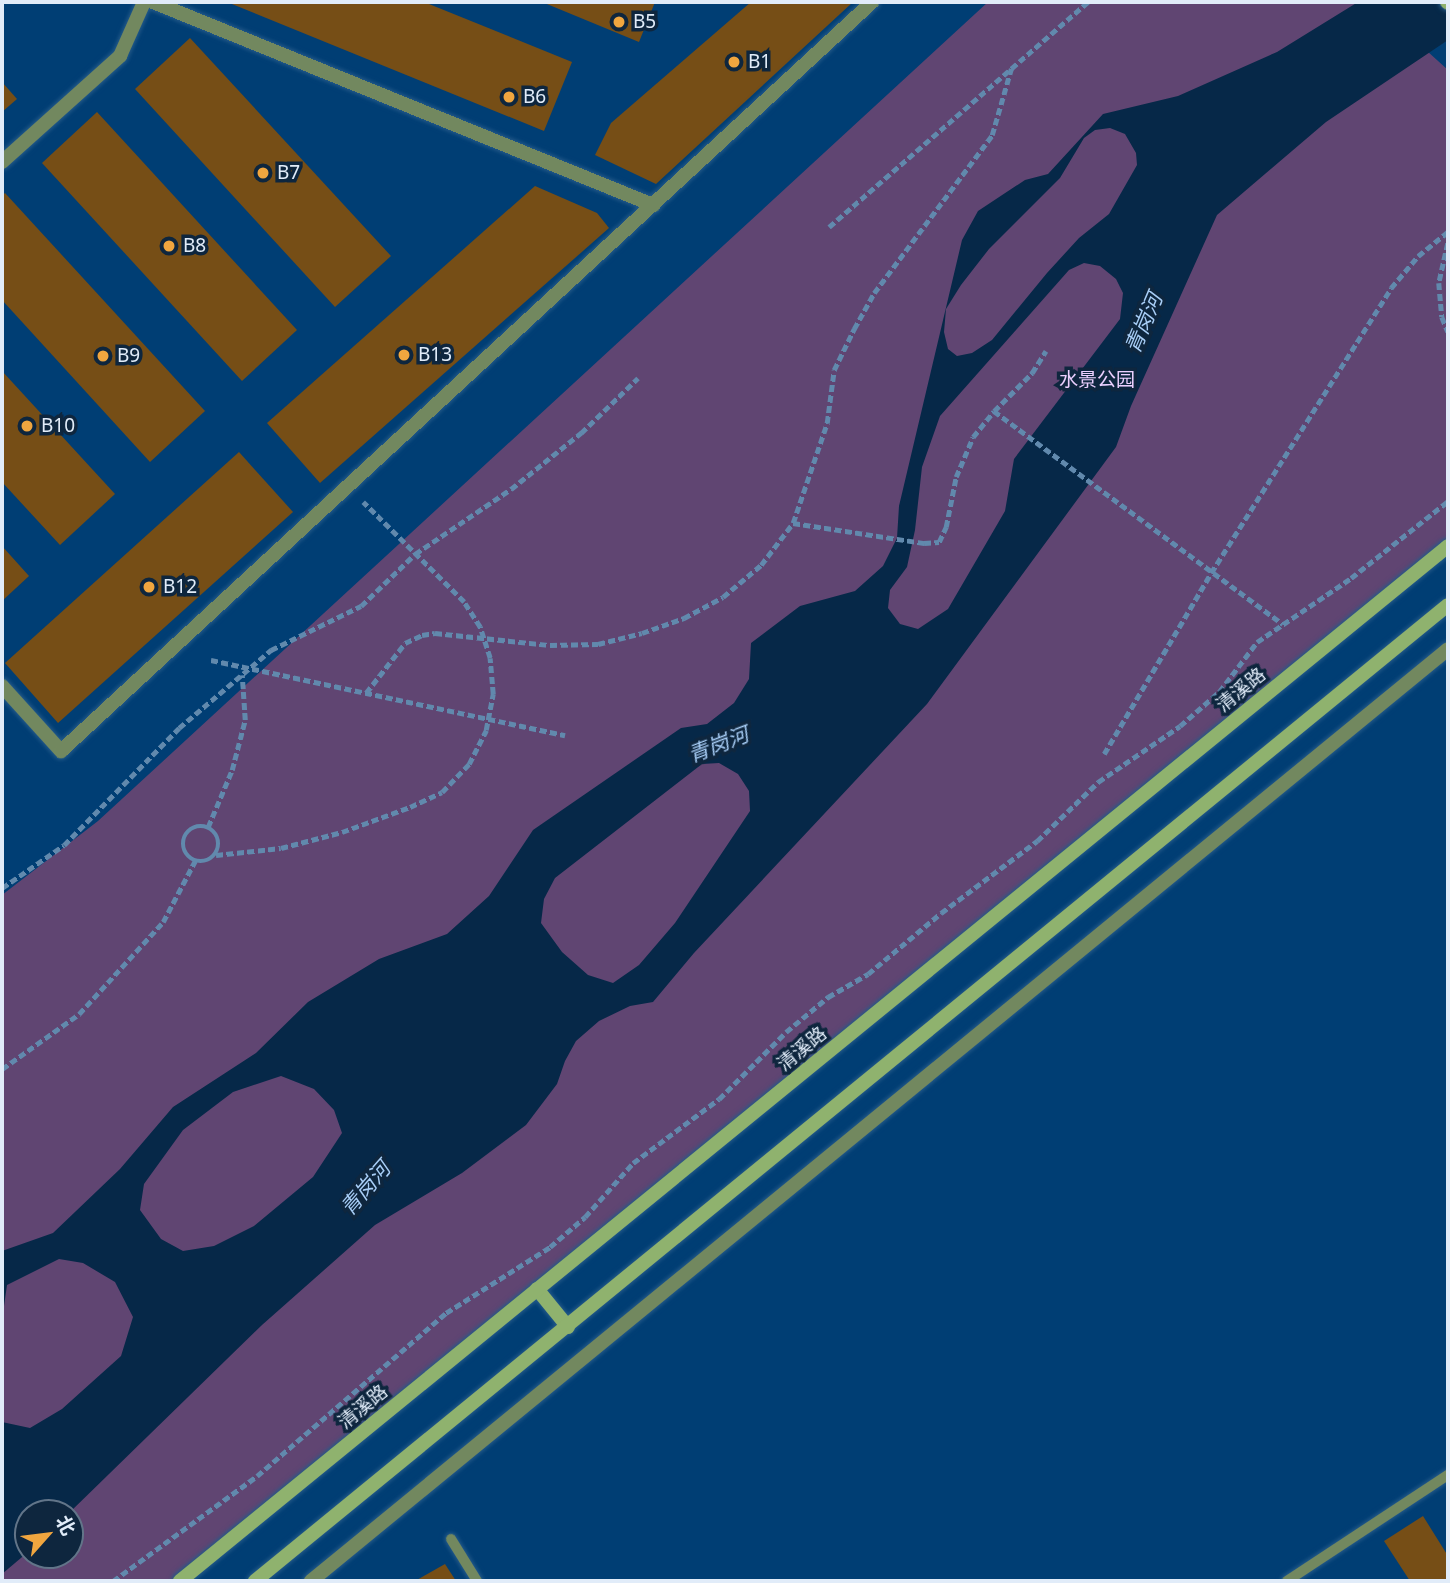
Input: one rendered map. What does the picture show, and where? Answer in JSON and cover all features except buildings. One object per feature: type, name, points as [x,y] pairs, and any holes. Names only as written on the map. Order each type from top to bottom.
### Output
[{"type":"main road","name":"清溪路","points":[[180,1581],[1448,546]]},
{"type":"main road","points":[[255,1581],[1448,605]]},
{"type":"main road","points":[[537,1289],[568,1327]]},
{"type":"street","points":[[2,162],[120,56],[144,2]]},
{"type":"street","points":[[153,2],[653,205]]},
{"type":"street","points":[[2,685],[61,751],[872,2]]},
{"type":"street","points":[[311,1581],[1448,649]]},
{"type":"lane","points":[[1287,1581],[1445,1477],[1448,1490]]},
{"type":"lane","points":[[451,1539],[477,1581]]},
{"type":"lane","points":[[1302,1571],[1309,1581]]},
{"type":"path","points":[[829,227],[1088,2]]},
{"type":"path","points":[[366,693],[405,643],[422,635],[435,633],[550,645],[598,644],[663,625],[723,597],[761,565],[793,523],[827,423],[834,370],[874,293],[992,135],[1011,69]]},
{"type":"path","points":[[1104,754],[1211,573],[1391,288],[1418,256],[1448,232]]},
{"type":"path","points":[[1448,243],[1439,284],[1442,317],[1448,332]]},
{"type":"path","points":[[793,523],[924,543],[939,542],[946,527],[956,477],[973,438],[994,411],[1032,373],[1046,351]]},
{"type":"path","points":[[2,888],[64,845],[179,728],[271,650],[361,606],[415,554],[511,489],[581,433],[638,378]]},
{"type":"path","points":[[994,411],[1283,624]]},
{"type":"path","points":[[216,855],[218,838],[208,827],[192,827],[184,836],[183,848],[195,861],[206,862],[216,855],[281,848],[342,832],[442,792],[469,764],[486,730],[493,694],[491,658],[484,638],[464,602],[347,486]]},
{"type":"path","points":[[113,1581],[257,1476],[446,1313],[550,1247],[585,1217],[633,1163],[719,1099],[786,1032],[828,998],[868,974],[941,913],[1037,841],[1098,782],[1180,726],[1219,692],[1257,642],[1351,578],[1448,501]]},
{"type":"path","points":[[211,660],[565,735]]},
{"type":"path","points":[[208,827],[232,770],[245,720],[242,674]]},
{"type":"path","points":[[2,1069],[79,1014],[163,922],[195,861]]},
{"type":"green space","name":"水景公园","points":[[988,2],[1355,2],[1406,32],[1448,70],[1448,546],[180,1581],[2,1581],[2,895],[98,821]]},
{"type":"water","name":"青岗河","points":[[1358,2],[1448,2],[1448,40],[1326,122],[1217,215],[1131,406],[1116,447],[927,704],[694,953],[653,1002],[630,1006],[599,1021],[576,1041],[557,1084],[526,1125],[462,1173],[375,1225],[262,1325],[83,1499],[14,1499],[14,1564],[2,1574],[2,1422],[30,1428],[62,1409],[121,1356],[133,1317],[115,1282],[83,1263],[59,1259],[7,1285],[2,1320],[2,1251],[53,1233],[120,1169],[173,1107],[256,1053],[308,1002],[379,959],[447,934],[489,896],[533,830],[681,728],[707,724],[734,703],[749,679],[751,643],[800,606],[855,591],[883,566],[897,538],[899,506],[962,240],[978,211],[1025,180],[1048,174],[1103,114],[1178,96],[1277,52]],"holes":[[[1110,128],[1125,134],[1136,153],[1137,165],[1109,214],[1079,238],[992,340],[972,353],[957,356],[948,349],[944,332],[946,309],[961,285],[989,249],[1060,178],[1084,138],[1095,130]],[[1084,263],[1100,266],[1116,279],[1123,293],[1120,319],[1014,459],[1005,511],[948,609],[918,629],[900,624],[888,608],[890,590],[907,567],[915,530],[922,467],[940,416],[1069,270]],[[719,763],[738,774],[749,791],[750,811],[675,923],[639,965],[613,983],[588,975],[562,952],[541,923],[544,899],[555,878],[702,764]],[[281,1076],[314,1089],[334,1110],[342,1133],[313,1177],[254,1226],[214,1246],[183,1251],[161,1239],[140,1210],[144,1184],[183,1130],[233,1092]]]},
{"type":"place","name":"B5","points":[[619,22]]},
{"type":"place","name":"B1","points":[[734,62]]},
{"type":"place","name":"B6","points":[[509,97]]},
{"type":"place","name":"B7","points":[[263,173]]},
{"type":"place","name":"B8","points":[[169,246]]},
{"type":"place","name":"B13","points":[[404,355]]},
{"type":"place","name":"B9","points":[[103,356]]},
{"type":"place","name":"B10","points":[[27,426]]},
{"type":"place","name":"B12","points":[[149,587]]}]
